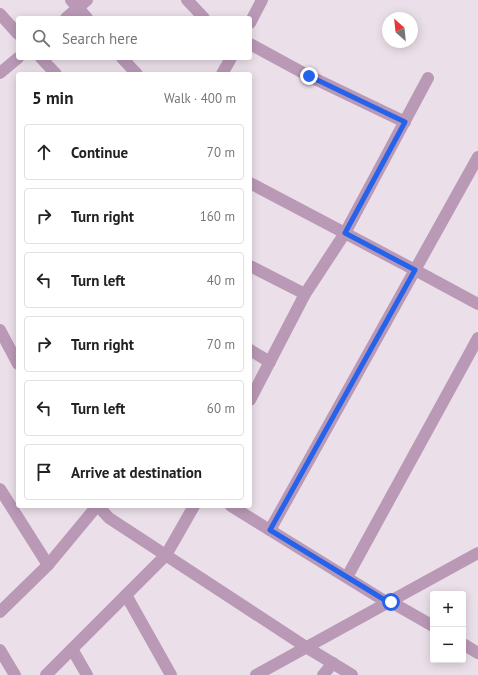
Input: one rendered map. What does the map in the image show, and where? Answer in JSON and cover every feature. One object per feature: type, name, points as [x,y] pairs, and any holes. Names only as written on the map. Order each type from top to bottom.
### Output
[{"type":"street","points":[[187,0],[202,16]]},
{"type":"street","points":[[252,20],[262,0]]},
{"type":"street","points":[[68,16],[78,3],[86,16]]},
{"type":"street","points":[[0,14],[16,32]]},
{"type":"street","points":[[252,45],[309,76],[405,122]]},
{"type":"street","points":[[0,73],[16,60]]},
{"type":"street","points":[[43,60],[54,72]]},
{"type":"street","points":[[124,60],[134,72]]},
{"type":"street","points":[[223,72],[230,60]]},
{"type":"street","points":[[252,396],[305,294],[345,233],[428,78]]},
{"type":"street","points":[[270,530],[476,164]]},
{"type":"street","points":[[252,184],[478,304]]},
{"type":"street","points":[[252,267],[305,294]]},
{"type":"street","points":[[0,330],[16,360]]},
{"type":"street","points":[[346,577],[478,338]]},
{"type":"street","points":[[252,351],[270,362]]},
{"type":"street","points":[[0,488],[48,565]]},
{"type":"street","points":[[0,612],[48,565],[96,508]]},
{"type":"street","points":[[46,675],[166,555],[193,508]]},
{"type":"street","points":[[234,508],[388,602],[391,602],[430,624]]},
{"type":"street","points":[[109,512],[166,555],[306,648],[352,675]]},
{"type":"street","points":[[256,675],[477,553]]},
{"type":"street","points":[[126,595],[171,675]]},
{"type":"street","points":[[466,646],[478,652]]},
{"type":"street","points":[[72,649],[87,675]]},
{"type":"street","points":[[0,650],[15,675]]},
{"type":"street","points":[[323,675],[333,663]]},
{"type":"route","points":[[309,76],[405,122],[345,233],[415,270],[270,530],[388,602],[391,602]]}]
